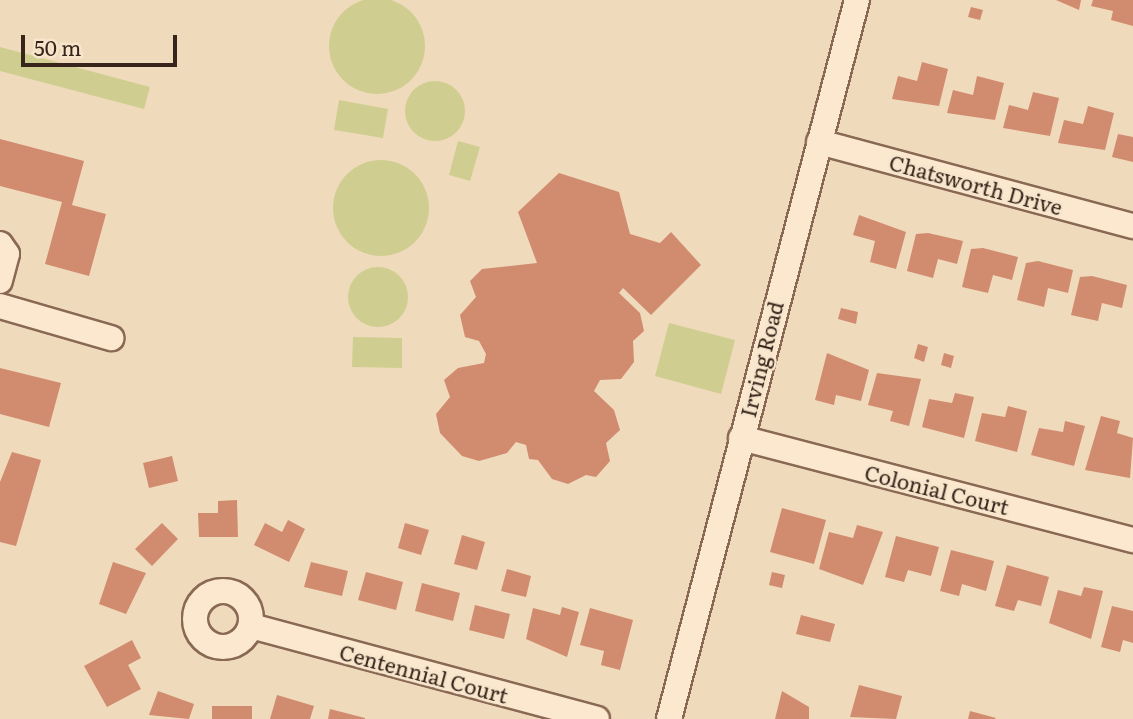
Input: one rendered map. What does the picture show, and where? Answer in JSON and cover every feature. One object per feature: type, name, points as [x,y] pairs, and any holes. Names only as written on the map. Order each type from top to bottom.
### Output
[{"type":"street","name":"Irving Road","points":[[669,719],[857,0]]},
{"type":"street","name":"Chatsworth Drive","points":[[819,142],[1133,226]]},
{"type":"street","points":[[0,244],[7,254],[0,281]]},
{"type":"street","points":[[0,306],[111,338]]},
{"type":"street","name":"Colonial Court","points":[[741,438],[1133,540]]},
{"type":"street","name":"Centennial Court","points":[[251,626],[597,719]]},
{"type":"shaded area","points":[[377,-2],[395,2],[411,12],[421,28],[425,46],[421,64],[411,80],[395,90],[377,94],[359,90],[343,80],[333,64],[329,46],[333,28],[343,12],[359,2]]},
{"type":"shaded area","points":[[0,47],[150,87],[144,109],[0,71]]},
{"type":"shaded area","points":[[435,81],[452,86],[460,94],[465,111],[460,128],[452,136],[435,141],[418,136],[410,128],[405,111],[410,94],[418,86]]},
{"type":"shaded area","points":[[339,100],[388,109],[383,138],[334,130]]},
{"type":"shaded area","points":[[458,141],[480,147],[470,181],[449,175]]},
{"type":"shaded area","points":[[381,160],[400,163],[415,174],[426,189],[429,208],[426,227],[415,242],[400,253],[381,256],[362,253],[347,242],[336,227],[333,208],[336,189],[347,174],[362,163]]},
{"type":"shaded area","points":[[378,267],[395,272],[403,280],[408,297],[403,314],[395,322],[378,327],[361,322],[353,314],[348,297],[353,280],[361,272]]},
{"type":"shaded area","points":[[669,323],[735,340],[721,394],[655,376]]},
{"type":"shaded area","points":[[353,337],[402,338],[402,368],[352,367]]},
{"type":"building","points":[[1056,0],[1081,0],[1079,10]]},
{"type":"building","points":[[1093,0],[1133,0],[1133,26],[1111,20],[1113,11],[1091,6]]},
{"type":"building","points":[[971,7],[983,10],[980,20],[968,17]]},
{"type":"building","points":[[922,62],[948,69],[939,106],[892,99],[898,76],[917,81]]},
{"type":"building","points":[[977,76],[1004,83],[995,120],[947,113],[953,90],[973,95]]},
{"type":"building","points":[[1033,92],[1059,98],[1050,136],[1003,128],[1009,105],[1028,110]]},
{"type":"building","points":[[1088,106],[1114,113],[1105,150],[1058,143],[1064,120],[1083,124]]},
{"type":"building","points":[[1118,134],[1133,137],[1133,162],[1112,157]]},
{"type":"building","points":[[0,139],[84,161],[72,205],[106,214],[89,276],[45,264],[62,202],[0,186]]},
{"type":"building","points":[[559,173],[619,192],[630,234],[660,243],[671,232],[701,265],[651,315],[623,288],[619,293],[640,313],[644,331],[633,341],[634,362],[621,379],[600,380],[594,391],[614,410],[620,430],[606,443],[610,461],[596,477],[586,475],[568,484],[552,479],[538,460],[529,459],[526,445],[516,442],[507,453],[479,461],[462,456],[440,433],[436,414],[450,397],[444,380],[458,368],[484,363],[486,354],[479,341],[465,337],[460,315],[476,297],[470,281],[482,269],[537,263],[518,212]]},
{"type":"building","points":[[859,215],[906,232],[896,269],[870,262],[875,241],[853,235]]},
{"type":"building","points":[[928,233],[963,241],[957,264],[938,259],[933,278],[907,271],[916,234]]},
{"type":"building","points":[[983,248],[1018,257],[1012,280],[993,275],[988,293],[962,287],[971,249]]},
{"type":"building","points":[[1038,261],[1073,270],[1068,293],[1048,288],[1044,307],[1017,300],[1026,263]]},
{"type":"building","points":[[1092,276],[1127,285],[1122,308],[1102,303],[1098,321],[1071,315],[1080,277]]},
{"type":"building","points":[[841,308],[858,312],[856,324],[838,319]]},
{"type":"building","points":[[918,344],[928,347],[924,362],[914,358]]},
{"type":"building","points":[[827,353],[869,370],[861,401],[836,395],[834,405],[815,400]]},
{"type":"building","points":[[944,353],[954,356],[951,368],[941,365]]},
{"type":"building","points":[[0,368],[61,383],[49,427],[0,414]]},
{"type":"building","points":[[877,373],[921,379],[909,426],[890,421],[893,411],[868,405]]},
{"type":"building","points":[[955,393],[974,397],[964,438],[922,427],[929,399],[952,403]]},
{"type":"building","points":[[1008,406],[1027,411],[1017,452],[975,441],[982,413],[1005,417]]},
{"type":"building","points":[[1101,416],[1120,421],[1117,433],[1133,438],[1130,478],[1085,470]]},
{"type":"building","points":[[1065,421],[1085,426],[1074,466],[1031,455],[1039,428],[1063,432]]},
{"type":"building","points":[[12,452],[41,460],[16,546],[0,542],[0,482]]},
{"type":"building","points":[[172,456],[178,481],[149,488],[143,463]]},
{"type":"building","points":[[237,500],[238,537],[199,537],[198,513],[218,513],[218,501]]},
{"type":"building","points":[[782,508],[826,520],[814,564],[770,552]]},
{"type":"building","points":[[288,520],[305,529],[289,562],[254,545],[265,523],[282,532]]},
{"type":"building","points":[[162,523],[178,539],[152,566],[135,549]]},
{"type":"building","points":[[405,523],[429,530],[421,555],[398,548]]},
{"type":"building","points":[[857,525],[883,532],[863,585],[819,569],[829,532],[853,538]]},
{"type":"building","points":[[462,535],[485,542],[477,570],[454,564]]},
{"type":"building","points":[[896,536],[939,547],[931,576],[908,570],[904,582],[885,577]]},
{"type":"building","points":[[951,550],[994,561],[986,591],[962,584],[959,596],[940,591]]},
{"type":"building","points":[[113,562],[146,573],[126,614],[99,604]]},
{"type":"building","points":[[311,562],[348,571],[342,596],[304,587]]},
{"type":"building","points":[[1007,565],[1049,577],[1041,606],[1018,600],[1014,611],[995,606]]},
{"type":"building","points":[[507,569],[531,576],[526,597],[501,591]]},
{"type":"building","points":[[366,572],[403,582],[396,610],[358,600]]},
{"type":"building","points":[[772,572],[785,575],[782,588],[769,585]]},
{"type":"building","points":[[422,583],[460,593],[453,621],[415,611]]},
{"type":"building","points":[[1084,587],[1103,591],[1091,639],[1049,623],[1058,590],[1081,596]]},
{"type":"building","points":[[475,605],[510,614],[504,639],[469,630]]},
{"type":"building","points":[[1112,606],[1133,611],[1133,643],[1123,640],[1120,652],[1101,647]]},
{"type":"building","points":[[562,607],[579,612],[567,657],[526,639],[533,608],[560,615]]},
{"type":"building","points":[[590,608],[633,620],[620,670],[601,665],[604,651],[580,645]]},
{"type":"building","points":[[801,615],[835,624],[830,642],[796,634]]},
{"type":"building","points":[[132,640],[141,658],[128,665],[141,689],[107,707],[84,666]]},
{"type":"building","points":[[859,685],[902,696],[896,719],[850,717]]},
{"type":"building","points":[[158,691],[194,704],[189,719],[149,715]]},
{"type":"building","points":[[782,691],[809,707],[809,719],[775,719]]},
{"type":"building","points":[[277,695],[314,706],[310,719],[270,719]]},
{"type":"building","points":[[212,706],[252,706],[252,719],[212,719]]},
{"type":"building","points":[[330,709],[365,718],[365,719],[328,719]]},
{"type":"building","points":[[970,711],[996,718],[968,719]]}]
